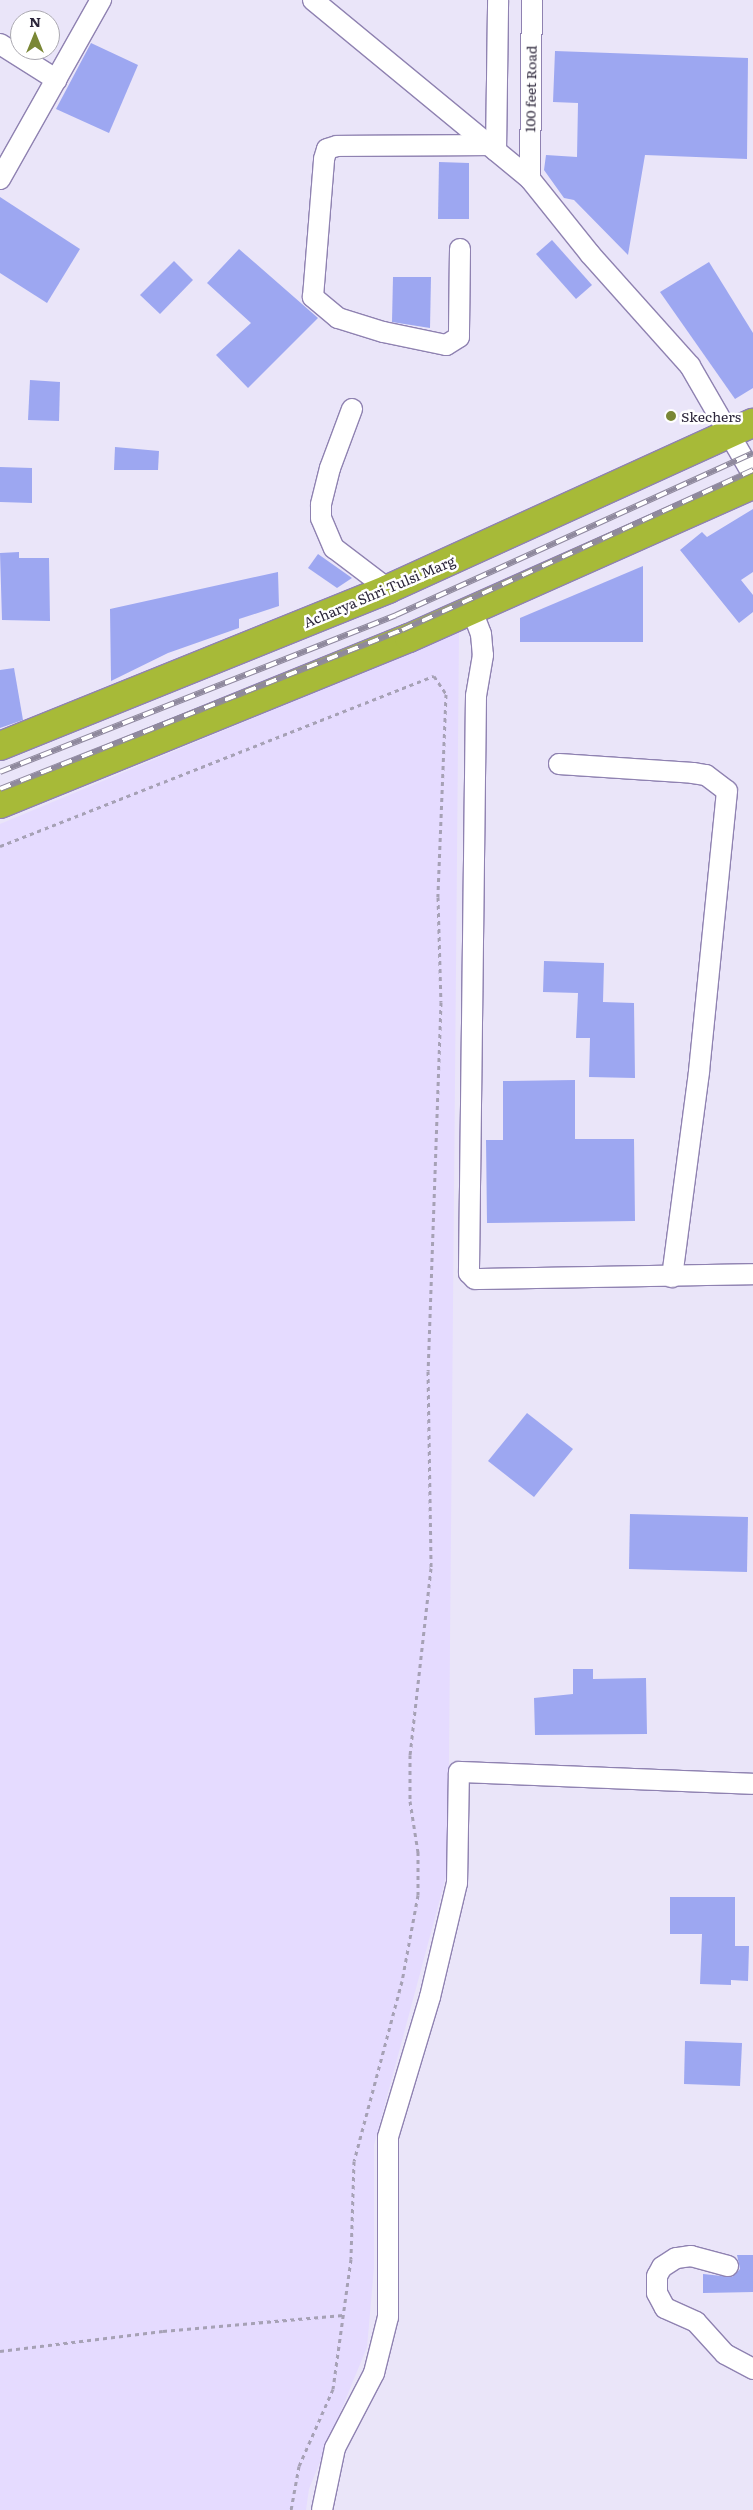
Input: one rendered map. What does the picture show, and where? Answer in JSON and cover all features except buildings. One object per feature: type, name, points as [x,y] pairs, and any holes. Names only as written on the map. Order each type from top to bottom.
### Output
[{"type":"highway","name":"Acharya Shri Tulsi Marg","points":[[0,746],[388,589],[741,429]]},
{"type":"highway","points":[[0,804],[409,638],[472,608],[753,485]]},
{"type":"street","points":[[0,179],[100,0]]},
{"type":"street","points":[[313,0],[530,179],[590,254],[690,366],[741,429],[753,475]]},
{"type":"street","points":[[491,148],[498,0]]},
{"type":"street","name":"100 feet Road","points":[[530,179],[532,0]]},
{"type":"street","points":[[0,44],[57,80]]},
{"type":"street","points":[[460,249],[459,338],[446,345],[383,332],[338,318],[313,297],[324,159],[327,149],[337,146],[491,148]]},
{"type":"street","points":[[352,409],[330,468],[321,505],[321,518],[334,548],[388,589]]},
{"type":"street","points":[[472,608],[481,634],[483,656],[476,696],[469,1273],[475,1279],[672,1278],[753,1274]]},
{"type":"street","points":[[559,764],[693,773],[711,778],[727,791],[699,1072],[672,1278]]},
{"type":"street","points":[[322,2510],[335,2448],[374,2373],[388,2317],[388,2137],[430,1997],[457,1883],[459,1772],[753,1784]]},
{"type":"street","points":[[728,2266],[691,2256],[676,2258],[662,2267],[657,2276],[657,2293],[665,2308],[696,2322],[725,2354],[753,2370]]},
{"type":"path","points":[[0,846],[434,676],[446,694],[438,897],[441,1002],[428,1371],[431,1568],[410,1755],[410,1800],[418,1852],[418,1895],[402,1981],[359,2137],[351,2207],[351,2259],[333,2389],[299,2466],[291,2510]]},
{"type":"path","points":[[0,2350],[162,2331],[343,2315]]},
{"type":"shaded area","points":[[459,632],[448,1869],[374,2145],[374,2268],[367,2347],[309,2489],[306,2510],[0,2510],[0,824]]},
{"type":"railway","points":[[0,772],[396,615],[753,453]]},
{"type":"railway","points":[[0,789],[402,630],[753,470]]},
{"type":"place","name":"Skechers","points":[[671,416]]}]
